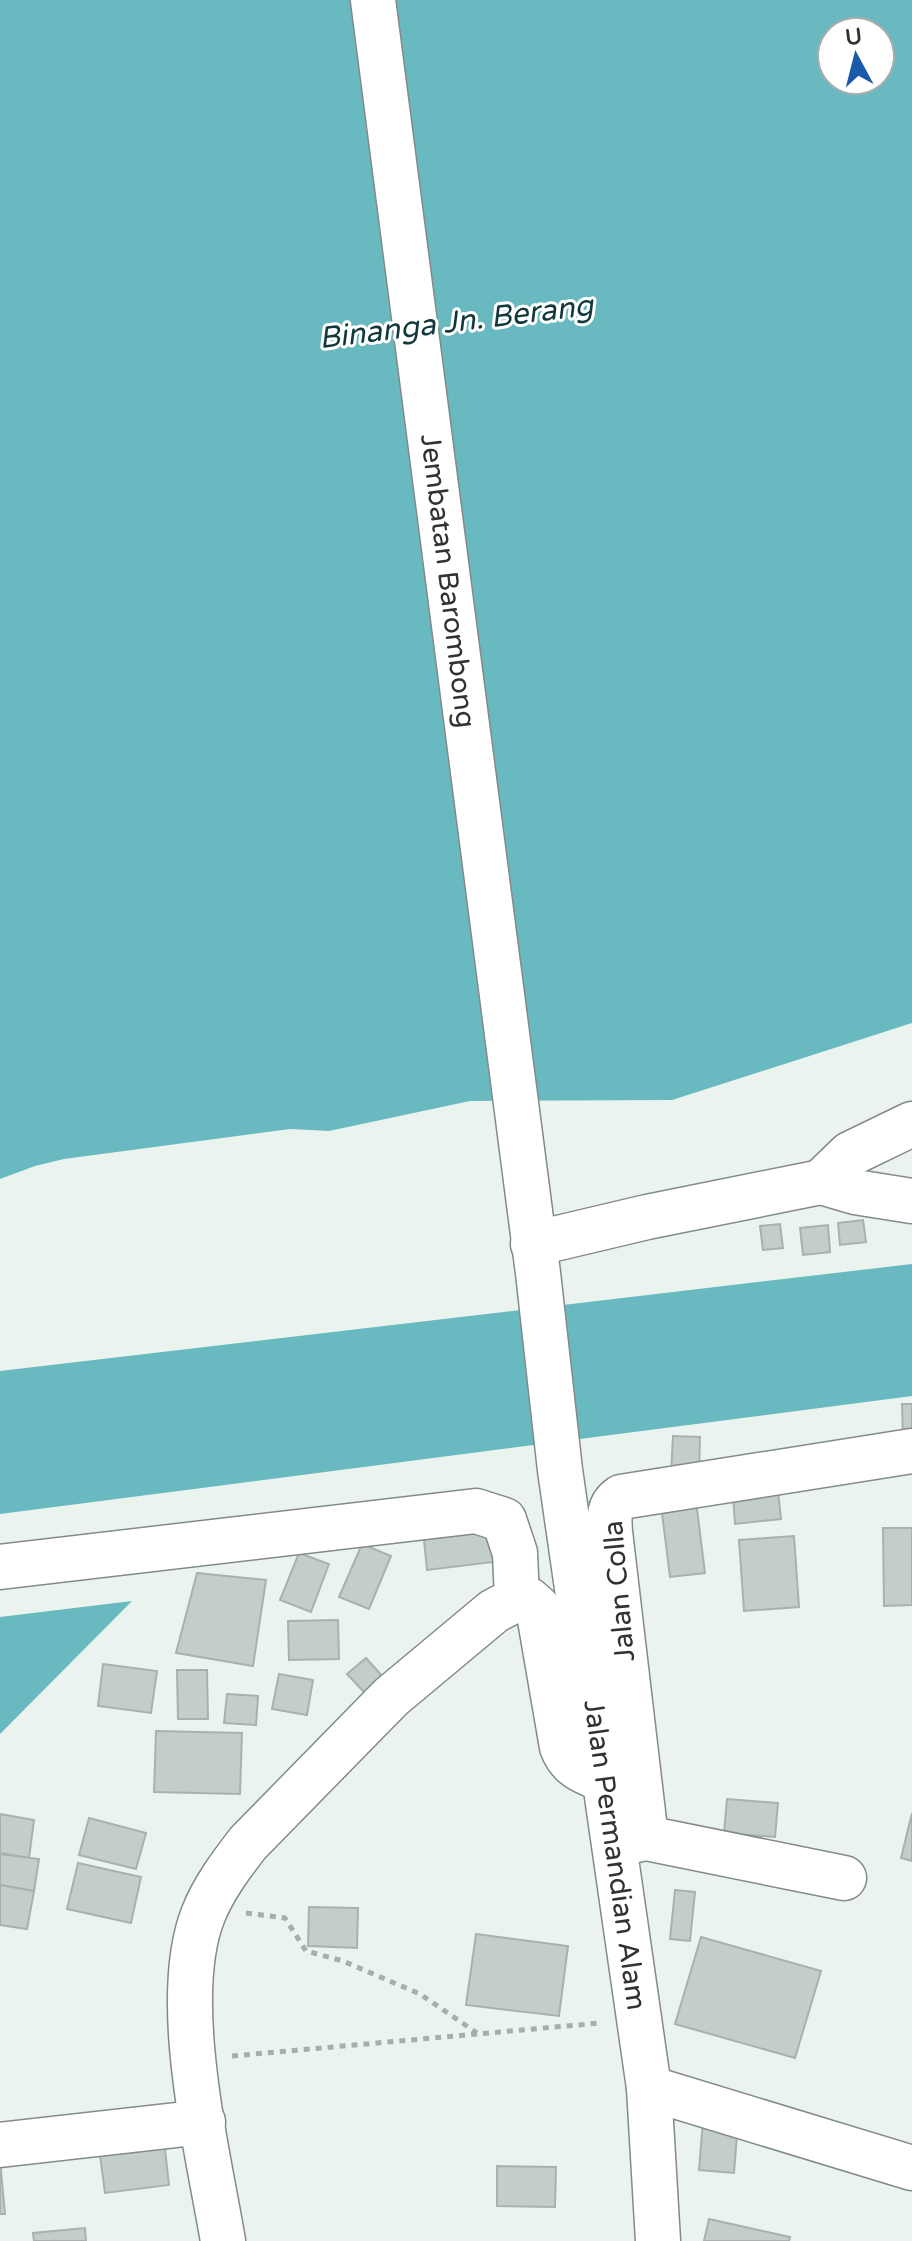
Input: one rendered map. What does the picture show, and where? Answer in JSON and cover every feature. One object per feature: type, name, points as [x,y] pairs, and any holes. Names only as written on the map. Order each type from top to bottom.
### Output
[{"type":"street","name":"Jembatan Barombong","points":[[373,0],[535,1258]]},
{"type":"street","points":[[821,1182],[850,1154],[912,1124]]},
{"type":"street","points":[[535,1258],[647,1217],[821,1182],[855,1192],[912,1201]]},
{"type":"street","name":"Jalan Permandian Alam","points":[[535,1258],[560,1470],[604,1780],[630,1841],[639,2019],[649,2088],[658,2241]]},
{"type":"street","name":"Jalan Colla","points":[[630,1841],[609,1514],[614,1502],[621,1497],[912,1451]]},
{"type":"street","points":[[0,1567],[476,1511],[504,1520],[515,1553],[517,1599]]},
{"type":"street","points":[[223,2241],[203,2122],[190,2016],[191,1958],[206,1909],[238,1855],[298,1789],[391,1697],[494,1611],[517,1599],[529,1600],[538,1608],[562,1747],[567,1759],[577,1769],[604,1780]]},
{"type":"street","points":[[630,1841],[844,1878]]},
{"type":"street","points":[[649,2088],[912,2168]]},
{"type":"street","points":[[0,2145],[203,2122]]},
{"type":"path","points":[[206,1909],[285,1918],[306,1951],[343,1961],[420,1994],[478,2034]]},
{"type":"path","points":[[195,2059],[639,2019]]},
{"type":"water","name":"Binanga Jn. Berang","points":[[0,0],[912,0],[912,1023],[672,1100],[470,1101],[329,1131],[290,1129],[64,1159],[0,1179]]},
{"type":"water","points":[[912,1264],[912,1396],[0,1514],[0,1371]]},
{"type":"water","points":[[132,1601],[0,1734],[0,1617]]},
{"type":"building","points":[[863,1220],[866,1242],[840,1245],[838,1223]]},
{"type":"building","points":[[780,1224],[783,1248],[763,1250],[760,1226]]},
{"type":"building","points":[[828,1225],[830,1252],[803,1255],[800,1228]]},
{"type":"building","points":[[902,1404],[912,1404],[912,1438],[903,1438]]},
{"type":"building","points":[[673,1436],[700,1437],[699,1475],[671,1474]]},
{"type":"building","points":[[778,1491],[781,1519],[735,1524],[733,1496]]},
{"type":"building","points":[[696,1501],[705,1573],[670,1577],[661,1505]]},
{"type":"building","points":[[497,1521],[502,1561],[427,1570],[423,1530]]},
{"type":"building","points":[[883,1528],[912,1528],[912,1605],[884,1606]]},
{"type":"building","points":[[794,1536],[799,1607],[744,1611],[739,1540]]},
{"type":"building","points":[[362,1544],[391,1556],[369,1609],[339,1597]]},
{"type":"building","points":[[299,1553],[329,1564],[311,1612],[280,1600]]},
{"type":"building","points":[[197,1573],[266,1580],[253,1666],[176,1653]]},
{"type":"building","points":[[338,1620],[339,1659],[289,1660],[288,1621]]},
{"type":"building","points":[[366,1658],[384,1678],[366,1694],[347,1674]]},
{"type":"building","points":[[103,1664],[157,1671],[151,1713],[98,1706]]},
{"type":"building","points":[[177,1670],[207,1670],[208,1719],[178,1719]]},
{"type":"building","points":[[279,1674],[313,1680],[307,1715],[272,1709]]},
{"type":"building","points":[[227,1694],[258,1696],[256,1725],[224,1723]]},
{"type":"building","points":[[156,1731],[242,1733],[240,1794],[154,1792]]},
{"type":"building","points":[[727,1799],[778,1803],[775,1837],[724,1833]]},
{"type":"building","points":[[912,1813],[912,1861],[901,1858]]},
{"type":"building","points":[[0,1814],[34,1820],[29,1858],[0,1853]]},
{"type":"building","points":[[89,1818],[146,1833],[136,1869],[79,1855]]},
{"type":"building","points":[[0,1854],[39,1859],[34,1891],[0,1885]]},
{"type":"building","points":[[78,1863],[141,1877],[131,1923],[67,1909]]},
{"type":"building","points":[[0,1885],[34,1891],[27,1929],[0,1925]]},
{"type":"building","points":[[675,1890],[695,1892],[690,1941],[670,1939]]},
{"type":"building","points":[[309,1907],[358,1908],[357,1948],[308,1946]]},
{"type":"building","points":[[476,1934],[568,1946],[559,2016],[466,2005]]},
{"type":"building","points":[[701,1937],[821,1971],[795,2058],[675,2024]]},
{"type":"building","points":[[703,2120],[738,2122],[734,2173],[699,2170]]},
{"type":"building","points":[[163,2132],[169,2185],[105,2193],[98,2140]]},
{"type":"building","points":[[0,2160],[5,2214],[0,2214]]},
{"type":"building","points":[[497,2166],[556,2167],[555,2207],[497,2206]]},
{"type":"building","points":[[709,2219],[790,2237],[789,2241],[704,2241]]},
{"type":"building","points":[[85,2228],[86,2241],[34,2241],[33,2233]]}]
